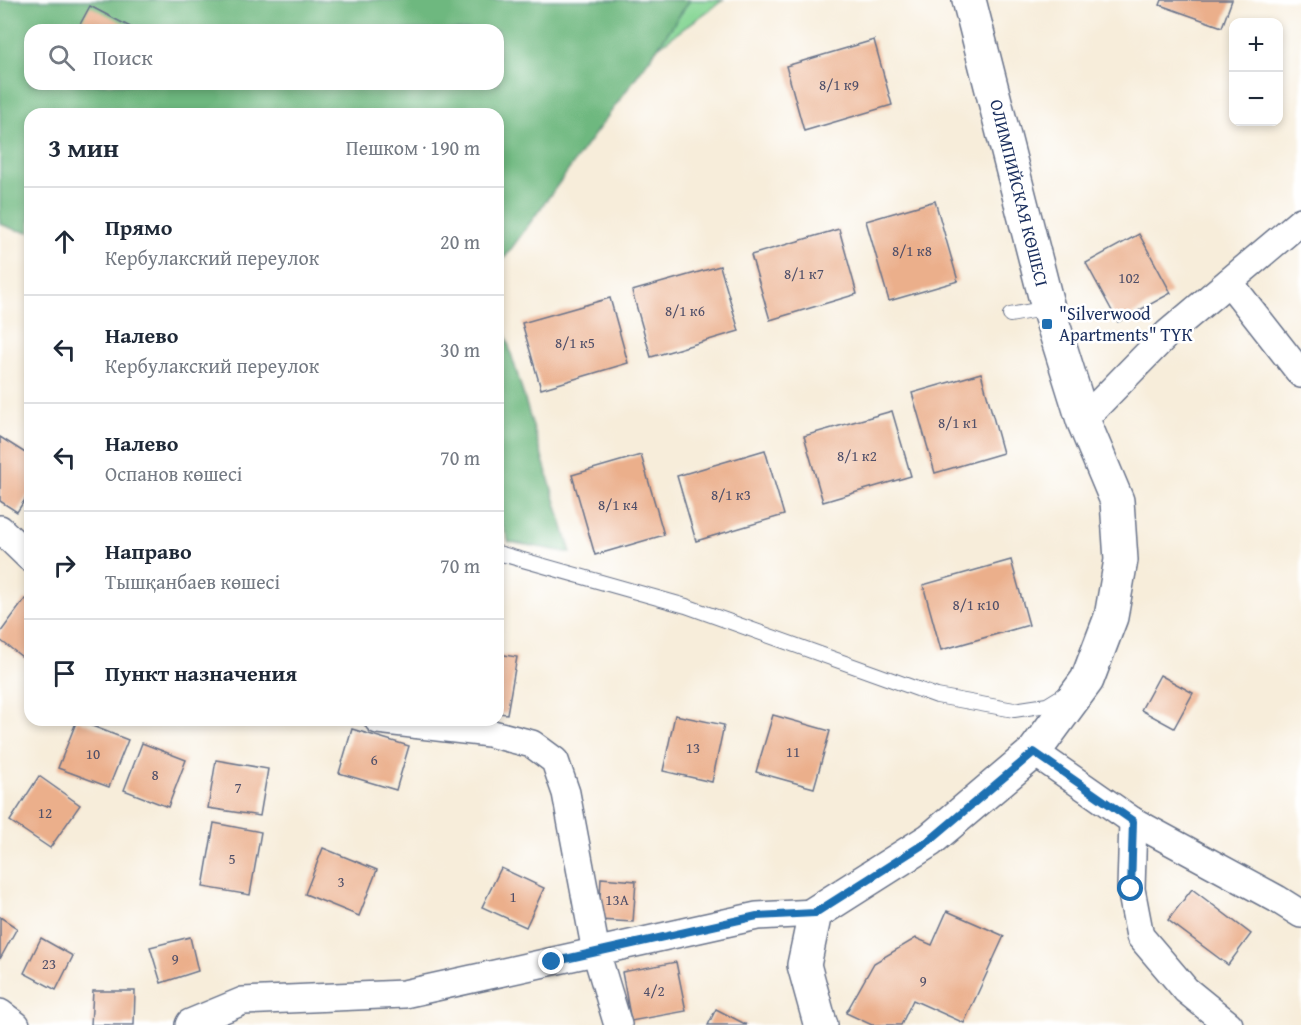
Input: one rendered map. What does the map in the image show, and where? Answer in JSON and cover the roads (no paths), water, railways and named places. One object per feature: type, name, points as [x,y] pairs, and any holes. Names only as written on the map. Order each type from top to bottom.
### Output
[{"type":"street","name":"ОЛИМПИЙСКАЯ КӨШЕСІ","points":[[815,913],[930,840],[1034,752],[1087,680],[1111,617],[1121,560],[1117,501],[1083,420],[1048,308],[969,0]]},
{"type":"street","points":[[1083,420],[1168,333],[1301,221]]},
{"type":"street","points":[[1229,282],[1301,374]]},
{"type":"street","points":[[0,529],[24,552]]},
{"type":"street","points":[[429,726],[489,733],[532,744],[555,761],[566,793],[596,952],[618,1025]]},
{"type":"street","points":[[1034,752],[1133,821],[1277,898],[1301,914]]},
{"type":"street","points":[[1133,821],[1131,889],[1140,936],[1186,990],[1229,1025]]},
{"type":"street","points":[[189,1025],[243,1001],[404,994],[757,916],[815,913],[804,965],[821,1025]]},
{"type":"street","points":[[0,1013],[16,1025]]},
{"type":"lane","points":[[1010,315],[1048,308]]},
{"type":"lane","points":[[504,555],[686,606],[937,696],[1014,710],[1047,705],[1087,680]]},
{"type":"place","name":"\"Silverwood Apartments\" ТҮК","points":[[1047,324]]}]
